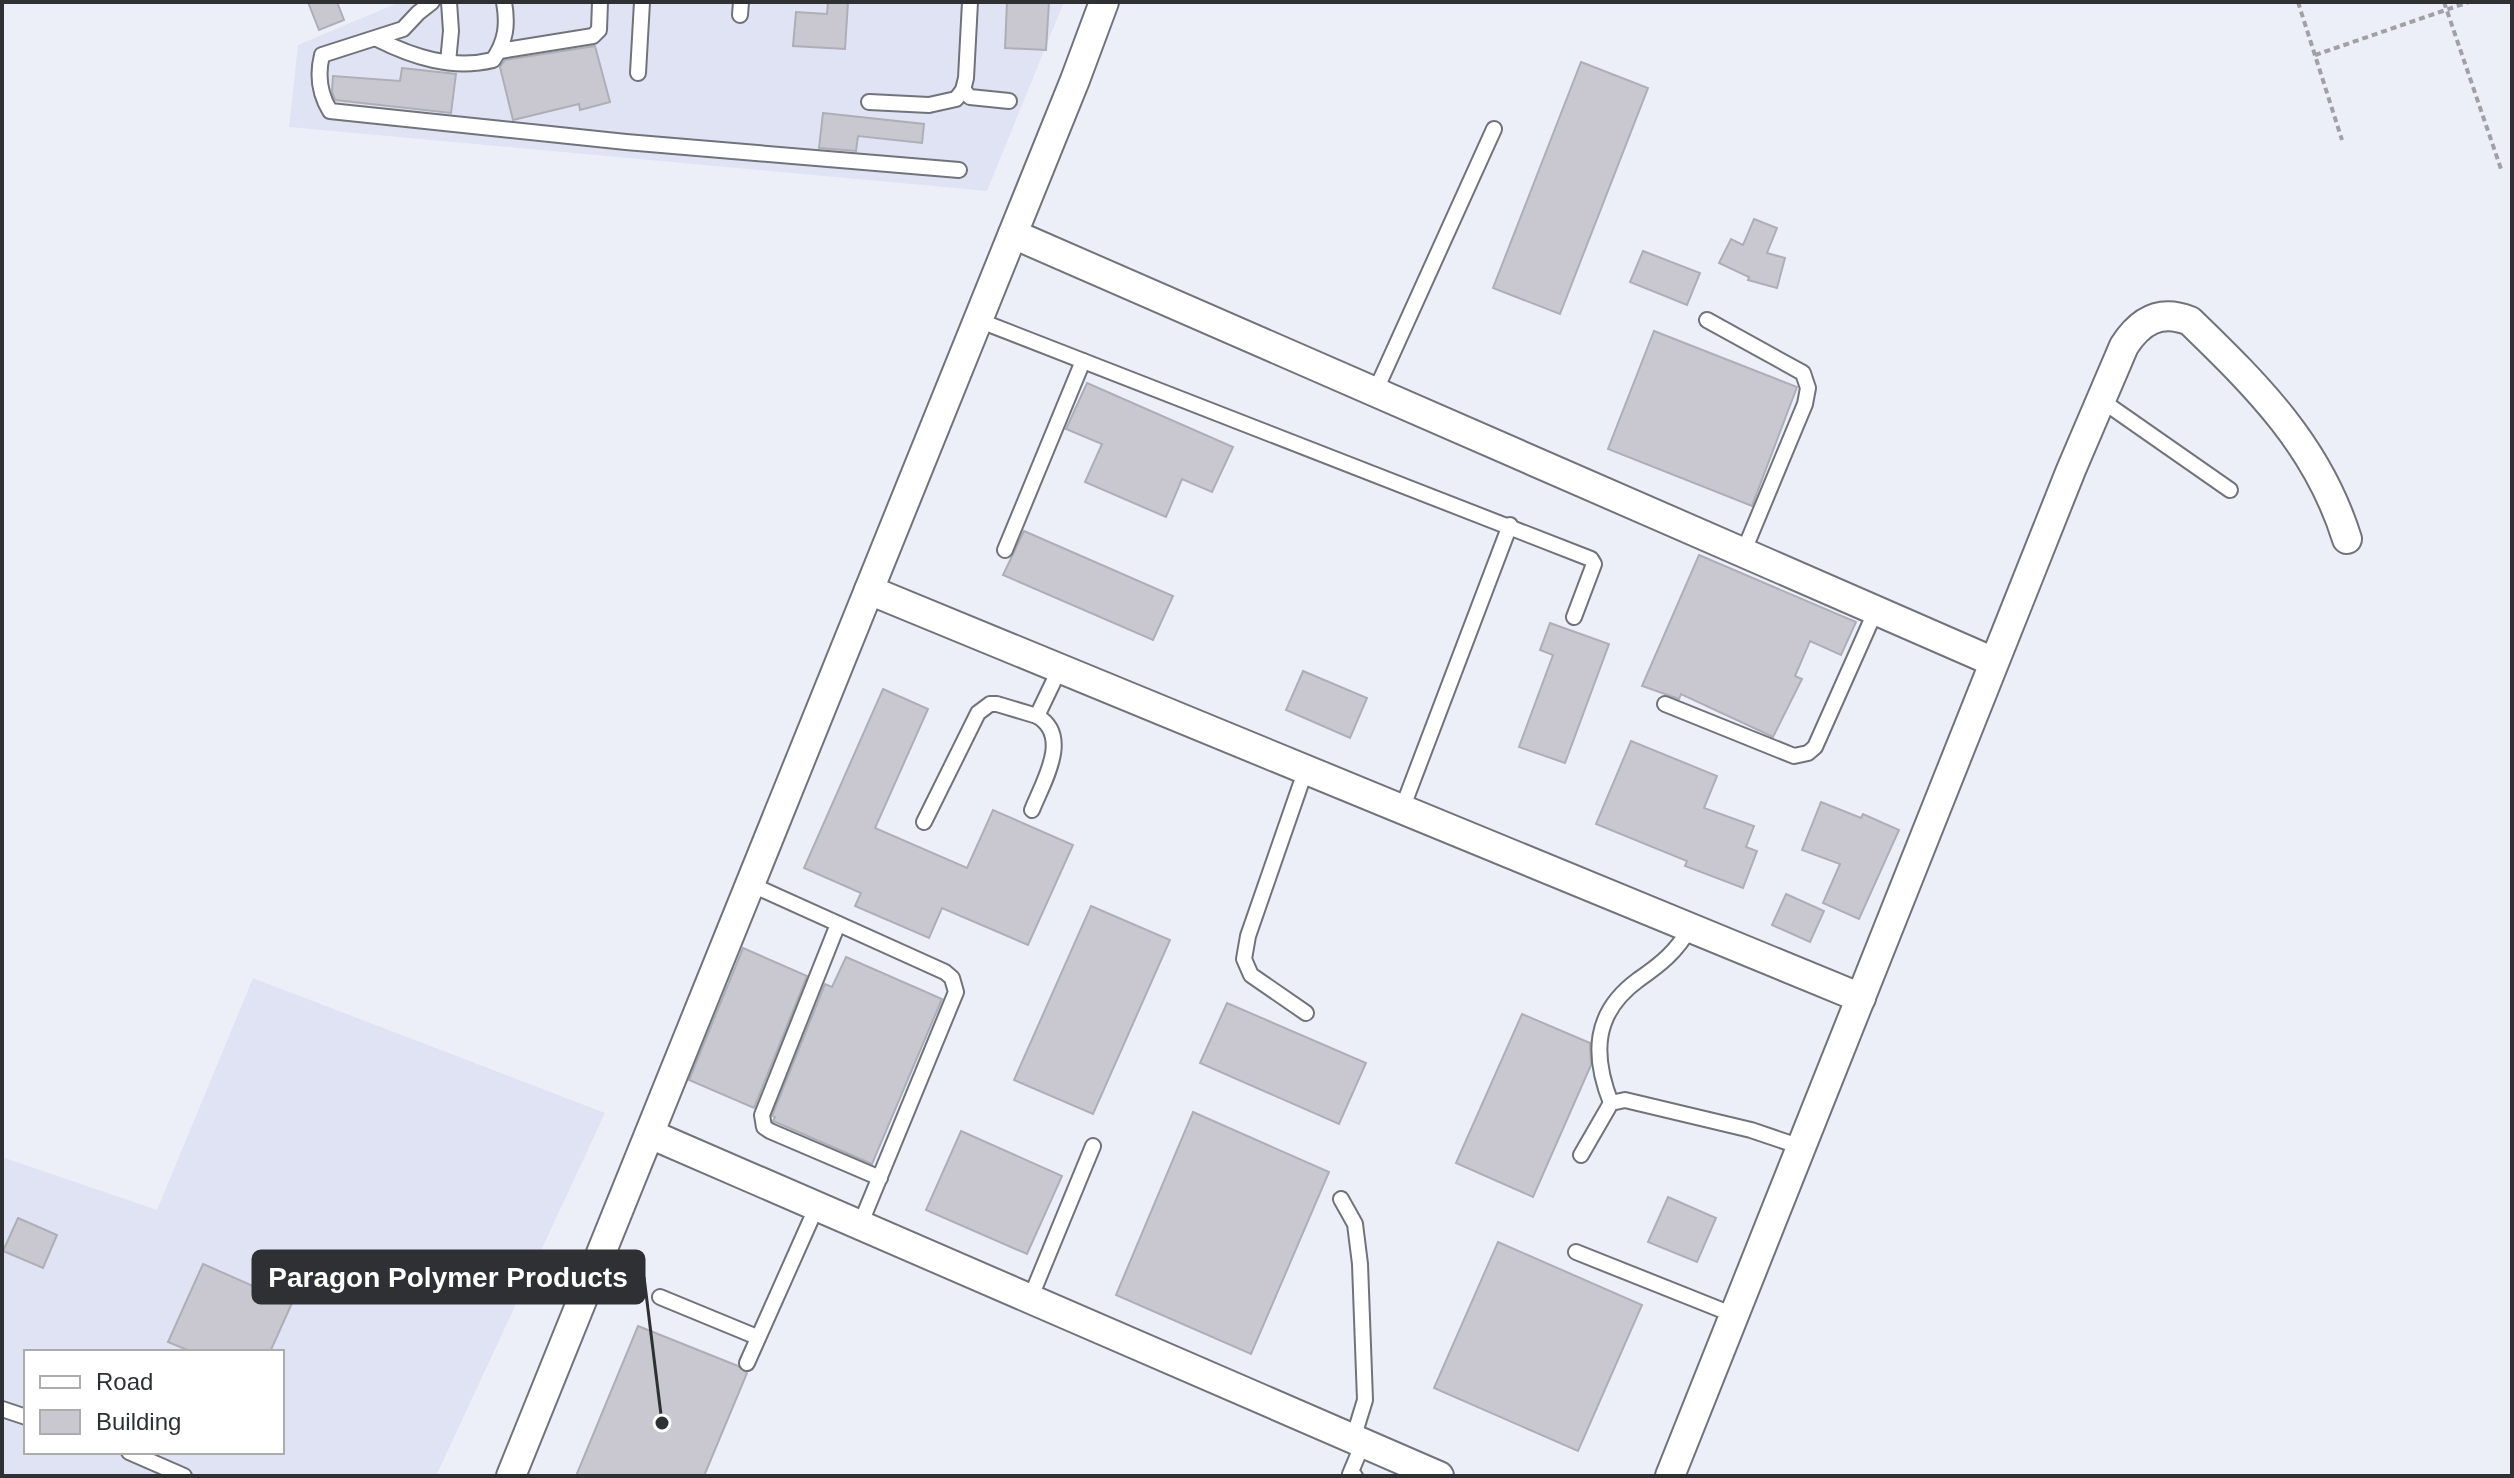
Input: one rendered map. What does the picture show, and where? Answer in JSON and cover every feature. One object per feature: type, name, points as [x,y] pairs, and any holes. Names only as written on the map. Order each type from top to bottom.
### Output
[{"type":"street","points":[[511,1476],[1104,2]]},
{"type":"street","points":[[1013,234],[1994,662]]},
{"type":"street","points":[[1670,1476],[1994,662],[2101,400],[2133,331],[2161,315],[2176,315],[2190,321],[2284,418],[2318,471],[2336,506],[2347,539]]},
{"type":"street","points":[[869,590],[1861,998]]},
{"type":"street","points":[[650,1134],[1358,1441],[1423,1473]]},
{"type":"lane","points":[[432,2],[403,29],[322,55],[319,85],[330,111],[626,142],[959,170]]},
{"type":"lane","points":[[448,62],[451,31],[449,2]]},
{"type":"lane","points":[[377,39],[421,59],[471,65],[493,60],[503,46],[507,27],[504,2]]},
{"type":"lane","points":[[500,51],[593,36],[599,30],[600,2]]},
{"type":"lane","points":[[638,73],[642,2]]},
{"type":"lane","points":[[869,102],[946,103],[956,99],[963,90],[966,78],[970,2]]},
{"type":"lane","points":[[963,90],[970,97],[1009,101]]},
{"type":"lane","points":[[1375,392],[1494,129]]},
{"type":"lane","points":[[978,320],[1510,525],[1593,560],[1574,617]]},
{"type":"lane","points":[[1707,320],[1803,373],[1808,388],[1805,404],[1743,553]]},
{"type":"lane","points":[[1005,550],[1083,361]]},
{"type":"lane","points":[[2101,400],[2230,490]]},
{"type":"lane","points":[[1402,809],[1510,525]]},
{"type":"lane","points":[[1665,704],[1794,756],[1808,753],[1815,747],[1876,610]]},
{"type":"lane","points":[[1037,716],[1060,668]]},
{"type":"lane","points":[[924,822],[978,713],[990,704],[1037,716],[1052,727],[1055,741],[1032,810]]},
{"type":"lane","points":[[1306,769],[1248,936],[1244,959],[1251,975],[1306,1013]]},
{"type":"lane","points":[[750,884],[945,972],[955,984],[956,992],[860,1225]]},
{"type":"lane","points":[[838,924],[762,1121],[770,1131],[880,1178]]},
{"type":"lane","points":[[1611,1103],[1599,1062],[1599,1035],[1605,1019],[1619,998],[1679,948],[1690,928]]},
{"type":"lane","points":[[1581,1155],[1611,1103],[1625,1100],[1751,1130],[1801,1147]]},
{"type":"lane","points":[[1030,1299],[1093,1146]]},
{"type":"lane","points":[[1341,1199],[1355,1224],[1360,1264],[1365,1400],[1350,1474],[1355,1476]]},
{"type":"lane","points":[[747,1363],[817,1206]]},
{"type":"lane","points":[[1576,1252],[1734,1315]]},
{"type":"lane","points":[[660,1297],[757,1337]]},
{"type":"lane","points":[[2,1409],[24,1416]]},
{"type":"lane","points":[[134,1454],[184,1476]]},
{"type":"path","points":[[2298,2],[2342,140]]},
{"type":"path","points":[[2444,2],[2501,169]]},
{"type":"path","points":[[2315,55],[2469,2]]},
{"type":"shaded area","points":[[400,2],[1064,2],[987,191],[289,127],[298,45]]},
{"type":"shaded area","points":[[253,978],[605,1113],[436,1476],[2,1476],[2,1157],[157,1210]]},
{"type":"building","points":[[308,2],[337,2],[344,20],[319,30]]},
{"type":"building","points":[[828,2],[848,2],[845,49],[793,46],[796,12],[827,14]]},
{"type":"building","points":[[1007,2],[1049,2],[1046,50],[1005,48]]},
{"type":"building","points":[[595,46],[610,102],[580,110],[579,104],[513,120],[500,67],[505,60]]},
{"type":"building","points":[[1581,62],[1648,88],[1560,314],[1493,288]]},
{"type":"building","points":[[402,68],[456,74],[451,113],[335,100],[333,76],[400,81]]},
{"type":"building","points":[[823,113],[924,124],[922,143],[858,136],[856,151],[819,148]]},
{"type":"building","points":[[1754,219],[1777,228],[1767,253],[1785,258],[1777,288],[1748,280],[1749,277],[1719,263],[1731,239],[1743,245]]},
{"type":"building","points":[[1643,251],[1700,273],[1687,305],[1630,282]]},
{"type":"building","points":[[1654,331],[1797,387],[1752,506],[1608,449]]},
{"type":"building","points":[[1087,383],[1233,447],[1212,492],[1182,479],[1166,517],[1085,482],[1102,444],[1066,429]]},
{"type":"building","points":[[1024,531],[1173,596],[1153,640],[1003,575]]},
{"type":"building","points":[[1699,555],[1856,622],[1841,655],[1810,641],[1795,676],[1802,679],[1773,737],[1681,694],[1679,699],[1642,686]]},
{"type":"building","points":[[1550,623],[1609,644],[1565,763],[1519,747],[1553,655],[1540,650]]},
{"type":"building","points":[[1303,671],[1367,698],[1350,738],[1286,710]]},
{"type":"building","points":[[883,689],[928,709],[875,828],[967,868],[993,810],[1073,845],[1028,945],[942,908],[929,938],[855,906],[861,893],[804,868]]},
{"type":"building","points":[[1631,741],[1717,776],[1704,808],[1754,826],[1746,847],[1757,851],[1743,888],[1685,866],[1687,861],[1596,824]]},
{"type":"building","points":[[1821,802],[1861,818],[1863,814],[1899,830],[1859,919],[1823,903],[1840,864],[1802,850]]},
{"type":"building","points":[[1786,894],[1824,911],[1810,942],[1772,925]]},
{"type":"building","points":[[1091,906],[1170,940],[1093,1114],[1014,1080]]},
{"type":"building","points":[[743,948],[807,976],[754,1108],[689,1080]]},
{"type":"building","points":[[846,957],[942,999],[872,1164],[773,1121],[775,1117],[772,1116],[825,984],[832,987]]},
{"type":"building","points":[[1227,1003],[1366,1063],[1339,1124],[1200,1063]]},
{"type":"building","points":[[1522,1014],[1590,1043],[1591,1065],[1533,1197],[1456,1163]]},
{"type":"building","points":[[1193,1112],[1329,1172],[1251,1354],[1116,1295]]},
{"type":"building","points":[[961,1131],[1062,1176],[1027,1254],[926,1210]]},
{"type":"building","points":[[1668,1197],[1716,1218],[1697,1262],[1648,1242]]},
{"type":"building","points":[[18,1218],[57,1235],[43,1268],[3,1251]]},
{"type":"building","points":[[1498,1242],[1642,1305],[1578,1451],[1434,1388]]},
{"type":"building","points":[[203,1264],[292,1303],[271,1350],[187,1350],[168,1342]]},
{"type":"building","points":[[638,1326],[738,1366],[747,1373],[704,1476],[576,1476]]},
{"type":"place","name":"Paragon Polymer Products","points":[[662,1423]]}]
